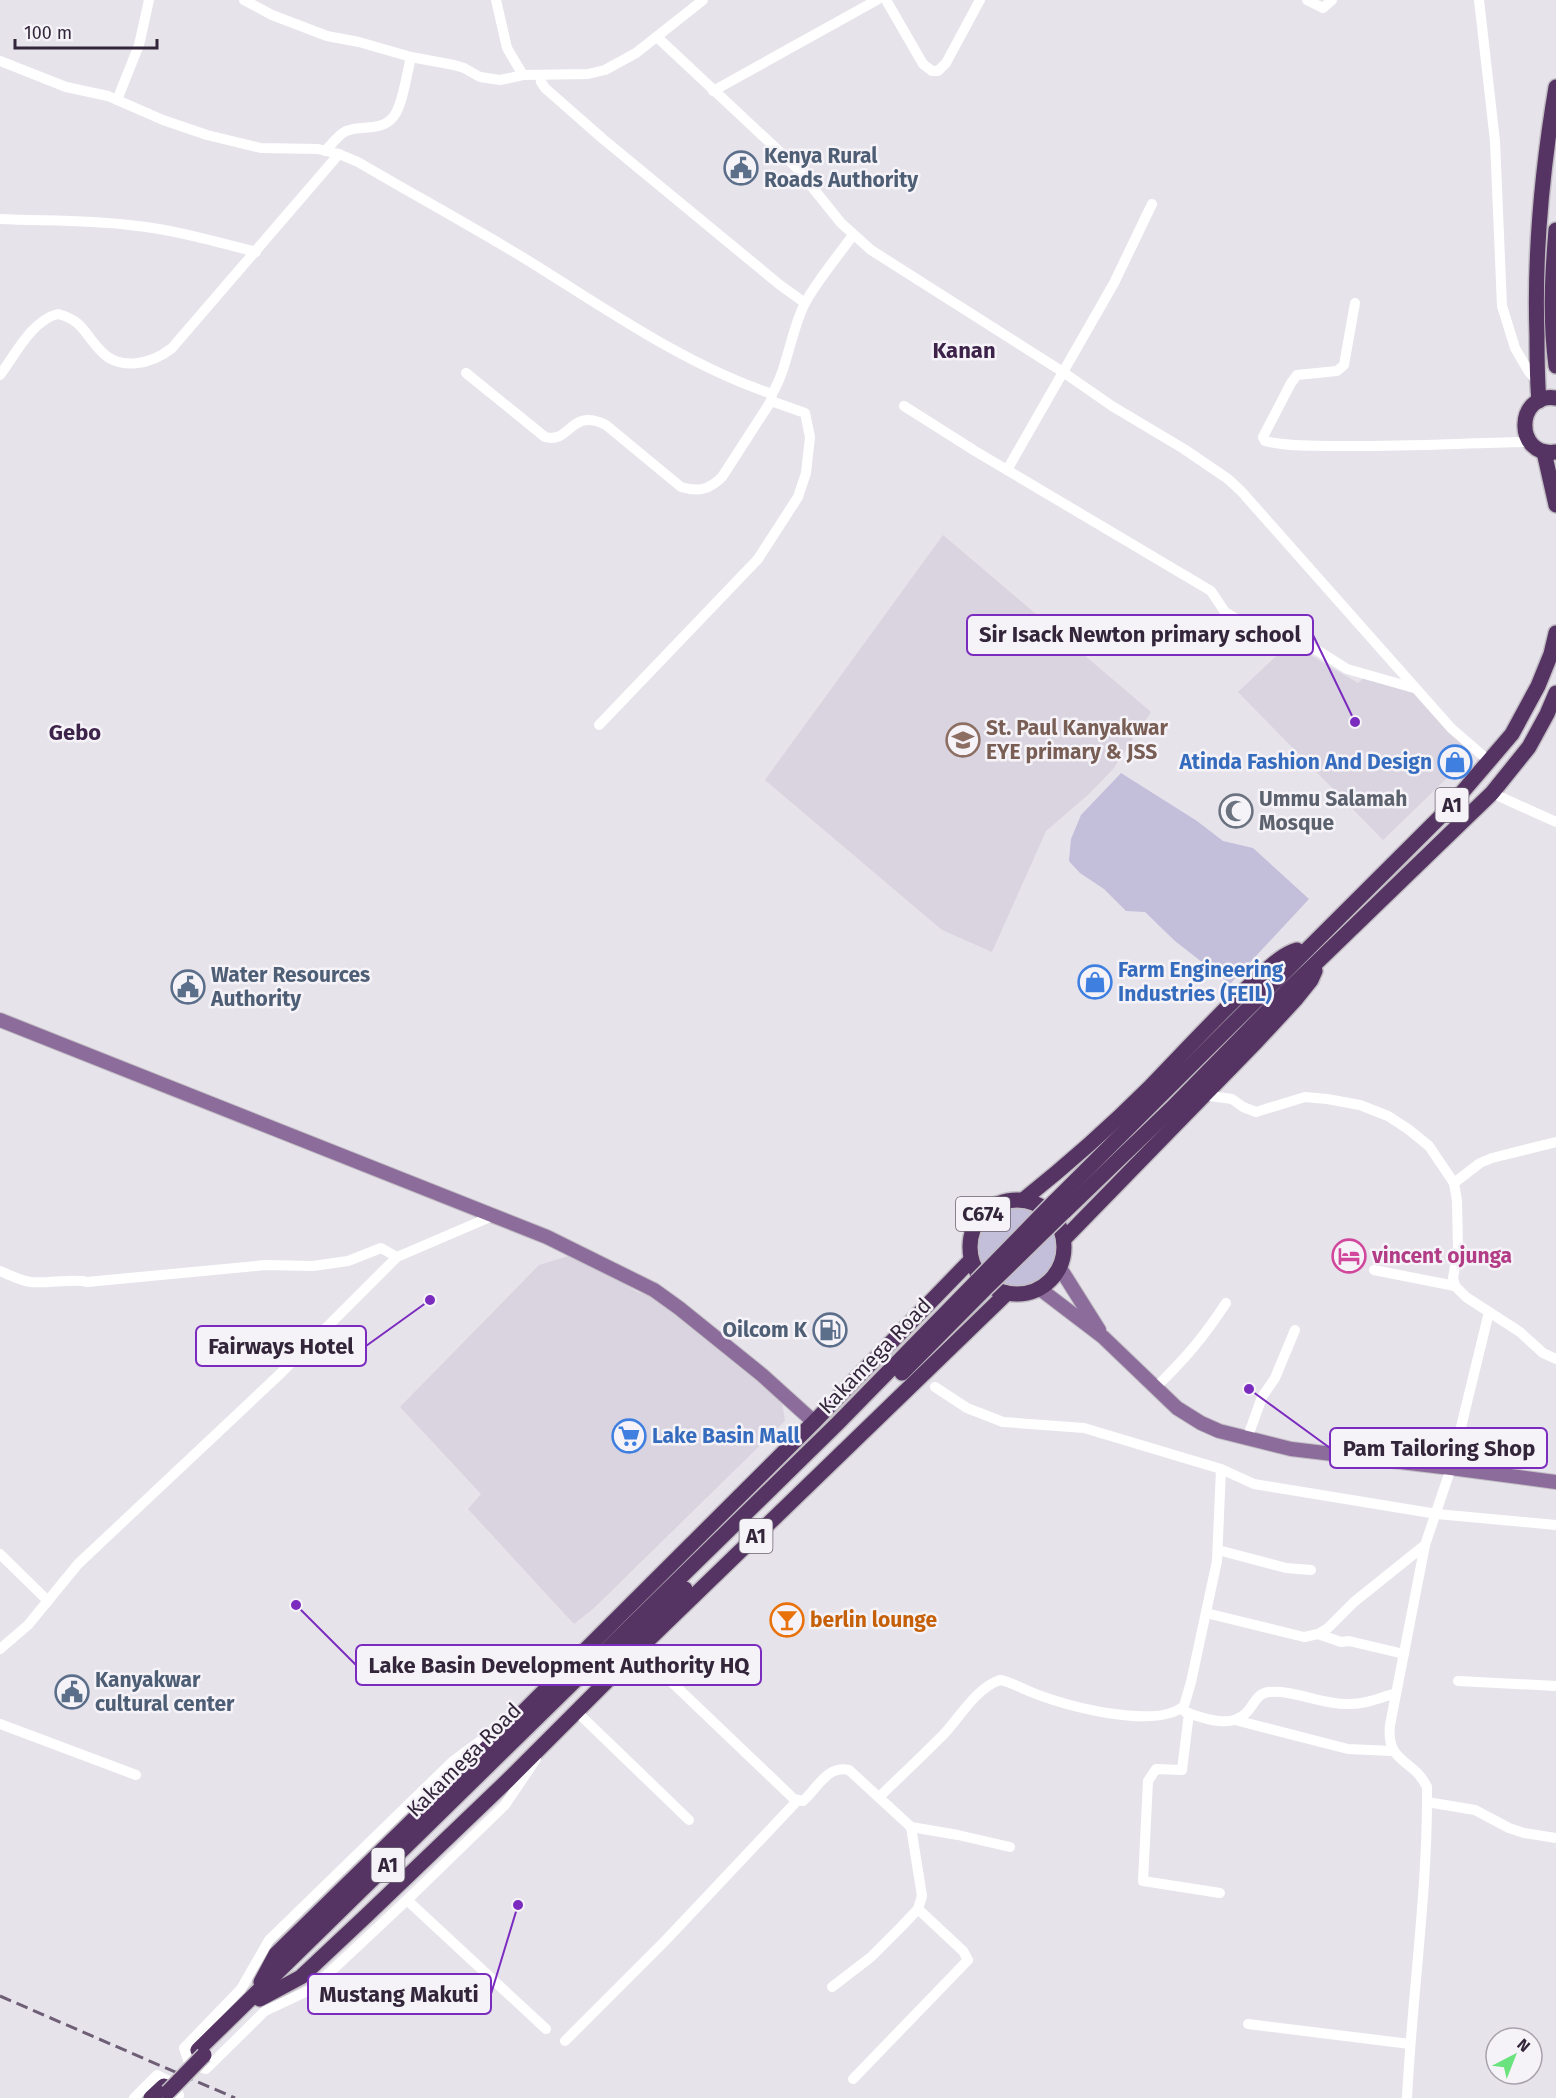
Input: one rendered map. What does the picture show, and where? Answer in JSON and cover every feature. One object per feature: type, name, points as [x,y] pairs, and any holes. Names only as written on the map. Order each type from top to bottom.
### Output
[{"type":"highway","points":[[1539,401],[1535,285],[1546,152],[1556,87]]},
{"type":"highway","points":[[1556,230],[1551,289],[1552,339],[1556,366]]},
{"type":"highway","points":[[1556,398],[1539,401],[1529,410],[1524,426],[1530,442],[1550,452],[1556,506]]},
{"type":"highway","name":"Kakamega Road","points":[[258,1997],[838,1423],[1054,1202],[1447,810],[1512,734],[1538,686],[1551,654],[1556,633]]},
{"type":"highway","name":"A1","points":[[1064,1239],[1295,1000],[1311,980],[1322,957],[1492,793],[1528,747],[1556,693]]},
{"type":"highway","name":"A1","points":[[1023,1200],[1055,1174],[1148,1089],[1236,998],[1272,966],[1290,952],[1307,948]]},
{"type":"highway","name":"Kakamega Road","points":[[151,2098],[633,1641],[984,1290],[1171,1109],[1322,957]]},
{"type":"highway","name":"C674","points":[[1007,1293],[985,1282],[975,1270],[971,1260],[970,1241],[974,1227],[983,1215],[994,1205],[1008,1201],[1023,1200],[1038,1204],[1050,1213],[1059,1225],[1064,1239]]},
{"type":"highway","points":[[1007,1293],[1026,1294],[1040,1289],[1052,1280],[1060,1268],[1064,1254],[1064,1239]]},
{"type":"highway","name":"A1","points":[[162,2098],[258,1997],[276,1954],[814,1422],[971,1260]]},
{"type":"highway","name":"A1","points":[[258,1997],[301,1977],[507,1781],[638,1650],[1007,1293]]},
{"type":"main road","points":[[0,1020],[547,1237],[654,1290],[762,1375],[814,1422]]},
{"type":"main road","points":[[1060,1268],[1103,1337]]},
{"type":"main road","points":[[1040,1289],[1103,1337],[1177,1408],[1201,1423],[1247,1439],[1291,1449],[1556,1482]]},
{"type":"street","points":[[117,100],[139,45],[149,0]]},
{"type":"street","points":[[244,0],[301,28],[411,57],[464,68],[493,80],[523,75],[597,73],[636,53],[703,0]]},
{"type":"street","points":[[496,0],[507,48],[523,75]]},
{"type":"street","points":[[713,91],[867,3],[877,0]]},
{"type":"street","points":[[886,0],[923,64],[932,71],[938,71],[946,63],[980,0]]},
{"type":"street","points":[[1307,0],[1323,8],[1332,0]]},
{"type":"street","points":[[1479,0],[1495,141],[1502,306],[1515,348],[1537,381]]},
{"type":"street","points":[[657,37],[796,167],[852,235],[871,250],[1228,479],[1380,646],[1451,728],[1489,760]]},
{"type":"street","points":[[325,151],[349,130],[376,128],[394,117],[411,57]]},
{"type":"street","points":[[0,61],[66,87],[117,100],[163,120],[238,144],[261,148],[318,149],[358,162],[520,256],[655,340],[741,384],[805,413],[810,437],[806,473],[798,497],[758,559],[599,725]]},
{"type":"street","points":[[540,75],[545,88],[603,139],[805,303]]},
{"type":"street","points":[[0,375],[37,327],[45,319],[58,314],[77,321],[99,350],[118,362],[138,364],[163,356],[339,154]]},
{"type":"street","points":[[1007,470],[1114,283],[1152,204]]},
{"type":"street","points":[[0,219],[92,221],[132,225],[255,252]]},
{"type":"street","points":[[466,373],[545,437],[552,439],[582,420],[590,418],[597,420],[606,424],[681,487],[693,491],[713,486],[722,477],[772,397],[805,303],[852,235]]},
{"type":"street","points":[[1355,303],[1344,365],[1337,371],[1297,375],[1263,437],[1265,441],[1394,447],[1448,443],[1530,442]]},
{"type":"street","points":[[904,406],[1211,591],[1225,612],[1260,633],[1293,639],[1347,669],[1414,688]]},
{"type":"street","points":[[1492,793],[1556,822]]},
{"type":"street","points":[[1203,1095],[1232,1099],[1256,1112],[1305,1097],[1360,1105],[1388,1116],[1429,1146],[1454,1183],[1457,1201],[1458,1250],[1453,1278],[1455,1286],[1466,1297],[1520,1332],[1543,1353],[1556,1359]]},
{"type":"street","points":[[1454,1183],[1480,1163],[1492,1158],[1556,1142]]},
{"type":"street","points":[[0,1649],[28,1625],[78,1564],[280,1373],[397,1257],[494,1215]]},
{"type":"street","points":[[0,1271],[28,1282],[80,1280],[87,1282],[266,1265],[313,1266],[348,1261],[381,1248],[397,1257]]},
{"type":"street","points":[[1374,1270],[1455,1286]]},
{"type":"street","points":[[1155,1388],[1202,1340],[1226,1303]]},
{"type":"street","points":[[1407,2098],[1420,1928],[1427,1787],[1422,1777],[1392,1751],[1389,1739],[1425,1545],[1451,1468],[1489,1312]]},
{"type":"street","points":[[1247,1439],[1262,1396],[1275,1378],[1295,1330]]},
{"type":"street","points":[[935,1387],[966,1408],[1004,1422],[1084,1428],[1221,1469],[1254,1484],[1437,1514],[1556,1525]]},
{"type":"street","points":[[1220,1893],[1143,1881],[1148,1781],[1156,1769],[1182,1770],[1184,1712],[1218,1550],[1221,1469]]},
{"type":"street","points":[[1206,1613],[1304,1637],[1318,1634],[1425,1545]]},
{"type":"street","points":[[1218,1550],[1286,1568],[1311,1570]]},
{"type":"street","points":[[0,1554],[48,1601]]},
{"type":"street","points":[[1318,1634],[1341,1642],[1349,1641],[1404,1654]]},
{"type":"street","points":[[638,1650],[797,1801]]},
{"type":"street","points":[[879,1797],[945,1733],[981,1693],[1000,1680],[1075,1707],[1116,1714],[1162,1715],[1184,1712],[1215,1722],[1235,1720],[1348,1749],[1392,1751]]},
{"type":"street","points":[[1458,1682],[1556,1686]]},
{"type":"street","points":[[1235,1720],[1246,1713],[1255,1700],[1266,1692],[1284,1692],[1347,1704],[1396,1693]]},
{"type":"street","points":[[526,1707],[453,1761],[268,1940],[241,1989],[184,2048],[189,2063],[206,2069],[265,2011],[312,1989],[505,1805],[553,1734]]},
{"type":"street","points":[[576,1711],[689,1820]]},
{"type":"street","points":[[0,1724],[136,1775]]},
{"type":"street","points":[[565,2041],[797,1801],[806,1798],[831,1772],[843,1768],[849,1770],[911,1827],[1010,1847]]},
{"type":"street","points":[[1427,1802],[1475,1810],[1509,1828],[1556,1838]]},
{"type":"street","points":[[832,1987],[871,1957],[918,1909],[922,1896],[911,1827]]},
{"type":"street","points":[[407,1900],[546,2029]]},
{"type":"street","points":[[853,2079],[968,1960],[963,1952],[918,1909]]},
{"type":"street","points":[[1248,2024],[1410,2044]]},
{"type":"street","points":[[134,2098],[157,2075],[171,2082],[178,2095],[175,2098]]},
{"type":"shaded area","name":"St. Paul Kanyakwar EYE primary & JSS","points":[[943,535],[1151,712],[1113,769],[1089,794],[1046,831],[992,952],[942,930],[765,780]]},
{"type":"shaded area","points":[[1290,643],[1358,683],[1365,677],[1415,693],[1471,751],[1445,780],[1383,840],[1238,692]]},
{"type":"shaded area","points":[[1121,773],[1197,821],[1223,841],[1253,848],[1309,899],[1230,984],[1175,941],[1145,912],[1126,911],[1104,889],[1080,873],[1069,861],[1071,839],[1081,815]]},
{"type":"shaded area","points":[[1018,1207],[1033,1210],[1046,1219],[1055,1232],[1058,1247],[1055,1262],[1046,1275],[1033,1284],[1018,1287],[1003,1284],[990,1275],[981,1262],[978,1247],[981,1232],[990,1219],[1003,1210]]},
{"type":"shaded area","points":[[572,1255],[637,1292],[653,1297],[782,1402],[785,1421],[594,1608],[574,1624],[468,1509],[481,1494],[400,1407],[539,1265]]},
{"type":"railway","points":[[0,1996],[235,2098]]},
{"type":"place","name":"Kenya Rural Roads Authority","points":[[741,168]]},
{"type":"place","name":"Sir Isack Newton primary school","points":[[1355,722]]},
{"type":"place","name":"St. Paul Kanyakwar EYE primary & JSS","points":[[963,740]]},
{"type":"place","name":"Atinda Fashion And Design","points":[[1455,762]]},
{"type":"place","name":"Ummu Salamah Mosque","points":[[1236,811]]},
{"type":"place","name":"Farm Engineering Industries (FEIL)","points":[[1095,982]]},
{"type":"place","name":"Water Resources Authority","points":[[188,987]]},
{"type":"place","name":"vincent ojunga","points":[[1349,1256]]},
{"type":"place","name":"Fairways Hotel","points":[[430,1300]]},
{"type":"place","name":"Oilcom K","points":[[830,1330]]},
{"type":"place","name":"Pam Tailoring Shop","points":[[1249,1389]]},
{"type":"place","name":"Lake Basin Mall","points":[[629,1436]]},
{"type":"place","name":"Lake Basin Development Authority HQ","points":[[296,1605]]},
{"type":"place","name":"berlin lounge","points":[[787,1620]]},
{"type":"place","name":"Kanyakwar cultural center","points":[[72,1692]]},
{"type":"place","name":"Mustang Makuti","points":[[518,1905]]},
{"type":"district","name":"Kanan","points":[[964,350]]},
{"type":"district","name":"Gebo","points":[[75,732]]}]
